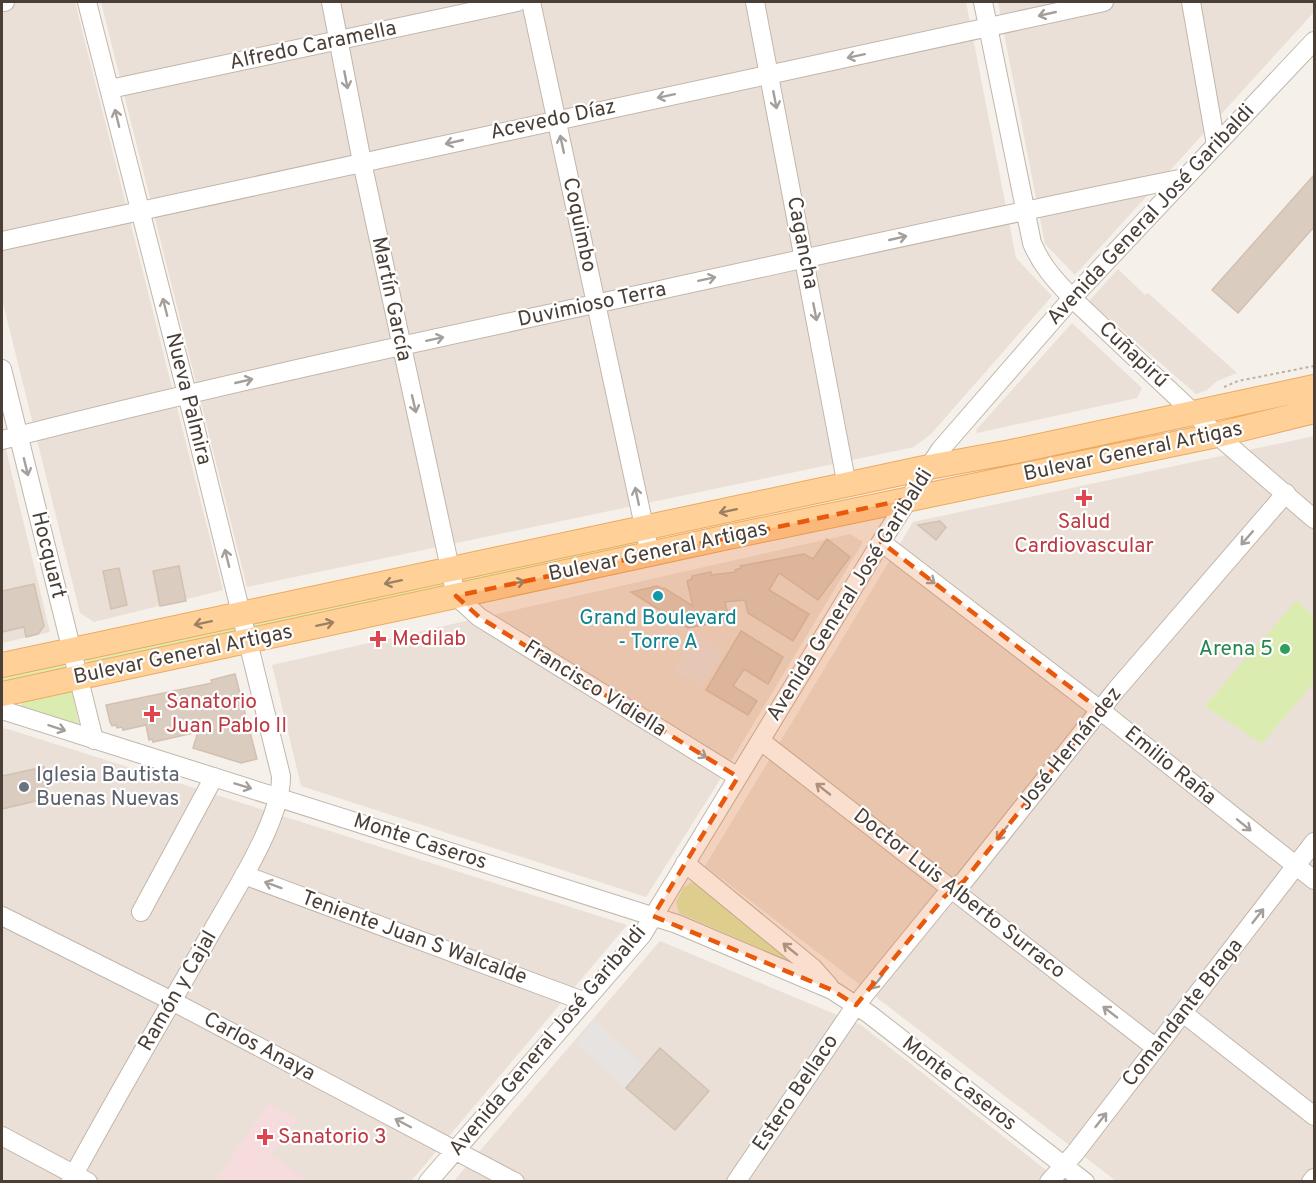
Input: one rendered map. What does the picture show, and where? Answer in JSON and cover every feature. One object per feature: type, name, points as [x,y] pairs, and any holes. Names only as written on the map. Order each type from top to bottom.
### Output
[{"type":"main road","name":"Bulevar General Artigas","points":[[2,665],[1314,387]]},
{"type":"main road","name":"Bulevar General Artigas","points":[[2,694],[728,537],[1098,461],[1314,411]]},
{"type":"main road","points":[[1098,461],[1125,442],[1185,428],[1193,412]]},
{"type":"main road","points":[[908,499],[934,479],[994,465],[1011,452]]},
{"type":"main road","points":[[728,537],[752,522],[901,488],[913,482],[929,467]]},
{"type":"street","name":"Nueva Palmira","points":[[87,2],[242,614],[281,776],[279,797]]},
{"type":"street","name":"Martín García","points":[[331,2],[362,162],[456,596]]},
{"type":"street","name":"Alfredo Caramella","points":[[110,89],[517,2]]},
{"type":"street","name":"Coquimbo","points":[[531,2],[650,554]]},
{"type":"street","name":"Cagancha","points":[[755,2],[848,486]]},
{"type":"street","name":"Cuñapirú","points":[[983,2],[1032,243],[1038,257],[1049,274],[1072,298],[1217,435],[1314,519]]},
{"type":"street","name":"Acevedo Díaz","points":[[2,241],[1104,2]]},
{"type":"street","points":[[1191,2],[1216,145]]},
{"type":"street","name":"Avenida General José Garibaldi","points":[[428,1182],[642,935],[940,450],[1072,298],[1314,40]]},
{"type":"street","name":"Duvimioso Terra","points":[[10,438],[187,394],[401,346],[1026,209],[1184,178]]},
{"type":"street","name":"Hocquart","points":[[2,369],[10,438],[72,651],[94,740]]},
{"type":"street","points":[[1041,445],[1047,471]]},
{"type":"street","name":"José Hernández","points":[[856,1005],[945,897],[964,881],[1100,710],[1286,494]]},
{"type":"street","name":"Emilio Raña","points":[[882,542],[1100,710],[1314,880]]},
{"type":"street","name":"Francisco Vidiella","points":[[456,596],[478,617],[738,777]]},
{"type":"street","name":"Monte Caseros","points":[[2,710],[677,924],[832,990],[856,1005],[1085,1182]]},
{"type":"street","name":"Doctor Luis Alberto Surraco","points":[[761,741],[1156,1048]]},
{"type":"street","points":[[141,912],[214,777]]},
{"type":"street","name":"Ramón y Cajal","points":[[77,1179],[172,1001],[244,874],[274,815],[279,797]]},
{"type":"street","name":"Comandante Braga","points":[[1049,1182],[1156,1048],[1314,842]]},
{"type":"street","name":"Monte Caseros","points":[[685,862],[813,968],[832,990]]},
{"type":"street","name":"Teniente Juan S Walcalde","points":[[244,874],[583,1001]]},
{"type":"street","name":"Carlos Anaya","points":[[2,916],[172,1001],[515,1182]]},
{"type":"street","name":"Estero Bellaco","points":[[736,1182],[856,1005]]},
{"type":"street","points":[[1183,1013],[1314,1116]]},
{"type":"street","points":[[2,1136],[77,1179]]},
{"type":"street","points":[[1311,1182],[1314,1178]]},
{"type":"highlighted area","points":[[908,499],[881,542],[1100,710],[964,881],[945,896],[856,1005],[832,990],[653,916],[738,777],[479,617],[456,596]]},
{"type":"shaded area","points":[[2,2],[75,2],[223,590],[94,622],[80,613],[2,299]]},
{"type":"shaded area","points":[[101,2],[966,2],[1016,258],[1052,296],[931,434],[914,447],[247,587]]},
{"type":"shaded area","points":[[998,2],[1314,2],[1314,12],[1075,275],[1045,244]]},
{"type":"shaded area","points":[[1118,269],[1145,295],[1148,293],[1237,373],[1217,381],[1207,390],[1196,394],[1089,301]]},
{"type":"shaded area","points":[[1072,323],[1142,388],[1137,398],[977,433],[976,430]]},
{"type":"shaded area","points":[[2,433],[50,632],[2,643]]},
{"type":"shaded area","points":[[1314,436],[1314,1181],[1116,1181],[705,866],[913,522]]},
{"type":"shaded area","points":[[850,534],[863,542],[713,791],[646,897],[301,786],[272,665]]},
{"type":"shaded area","points":[[696,634],[724,651],[702,687],[673,670]]},
{"type":"shaded area","points":[[2,728],[627,925],[411,1181],[2,1181]]},
{"type":"shaded area","points":[[660,941],[861,1025],[1060,1181],[453,1182]]},
{"type":"shaded area","points":[[594,1021],[645,1066],[626,1088],[575,1044]]},
{"type":"shaded area","name":"Sanatorio 3","points":[[269,1103],[298,1120],[270,1154],[307,1181],[215,1181]]},
{"type":"green space","points":[[638,539],[640,544],[464,585],[461,581],[461,576]]},
{"type":"green space","points":[[445,579],[446,589],[254,630],[253,623]]},
{"type":"green space","name":"Arena 5","points":[[1297,600],[1312,615],[1314,613],[1314,682],[1262,744],[1205,706]]},
{"type":"green space","points":[[236,625],[237,634],[88,665],[85,660]]},
{"type":"green space","points":[[63,662],[66,668],[2,686],[2,678],[24,670]]},
{"type":"green space","points":[[72,691],[79,725],[23,709],[21,705],[22,702]]},
{"type":"green space","points":[[692,882],[697,883],[795,964],[679,913],[676,902],[684,887]]},
{"type":"building","points":[[1314,175],[1314,227],[1238,313],[1212,290]]},
{"type":"building","points":[[940,521],[946,527],[936,540],[918,525]]},
{"type":"building","points":[[827,539],[850,557],[818,600],[779,573],[769,590],[809,614],[793,641],[748,613],[745,600],[725,602],[729,620],[688,628],[631,592],[657,586],[693,606],[687,581],[692,579],[692,576],[711,572],[711,575],[736,572],[735,570],[741,568],[740,566],[804,554],[813,559]]},
{"type":"building","points":[[179,566],[186,601],[160,606],[153,571]]},
{"type":"building","points":[[119,568],[127,605],[111,609],[103,571]]},
{"type":"building","points":[[34,584],[44,626],[38,634],[26,637],[24,627],[2,632],[2,591]]},
{"type":"building","points":[[741,631],[783,657],[768,684],[744,669],[733,686],[757,701],[748,715],[706,690]]},
{"type":"building","points":[[235,674],[257,759],[241,763],[193,748],[198,732],[153,742],[152,739],[149,740],[146,725],[123,730],[122,727],[112,726],[110,722],[106,705],[212,683],[211,680]]},
{"type":"building","name":"Iglesia Bautista Buenas Nuevas","points":[[44,767],[49,798],[2,809],[2,776]]},
{"type":"building","points":[[660,1048],[709,1091],[675,1130],[626,1088]]},
{"type":"place","name":"Salud Cardiovascular","points":[[1084,498]]},
{"type":"place","name":"Grand Boulevard - Torre A","points":[[658,596]]},
{"type":"place","name":"Medilab","points":[[378,639]]},
{"type":"place","name":"Arena 5","points":[[1285,649]]},
{"type":"place","name":"Sanatorio Juan Pablo II","points":[[152,714]]},
{"type":"place","name":"Iglesia Bautista Buenas Nuevas","points":[[24,787]]},
{"type":"place","name":"Sanatorio 3","points":[[265,1137]]}]
